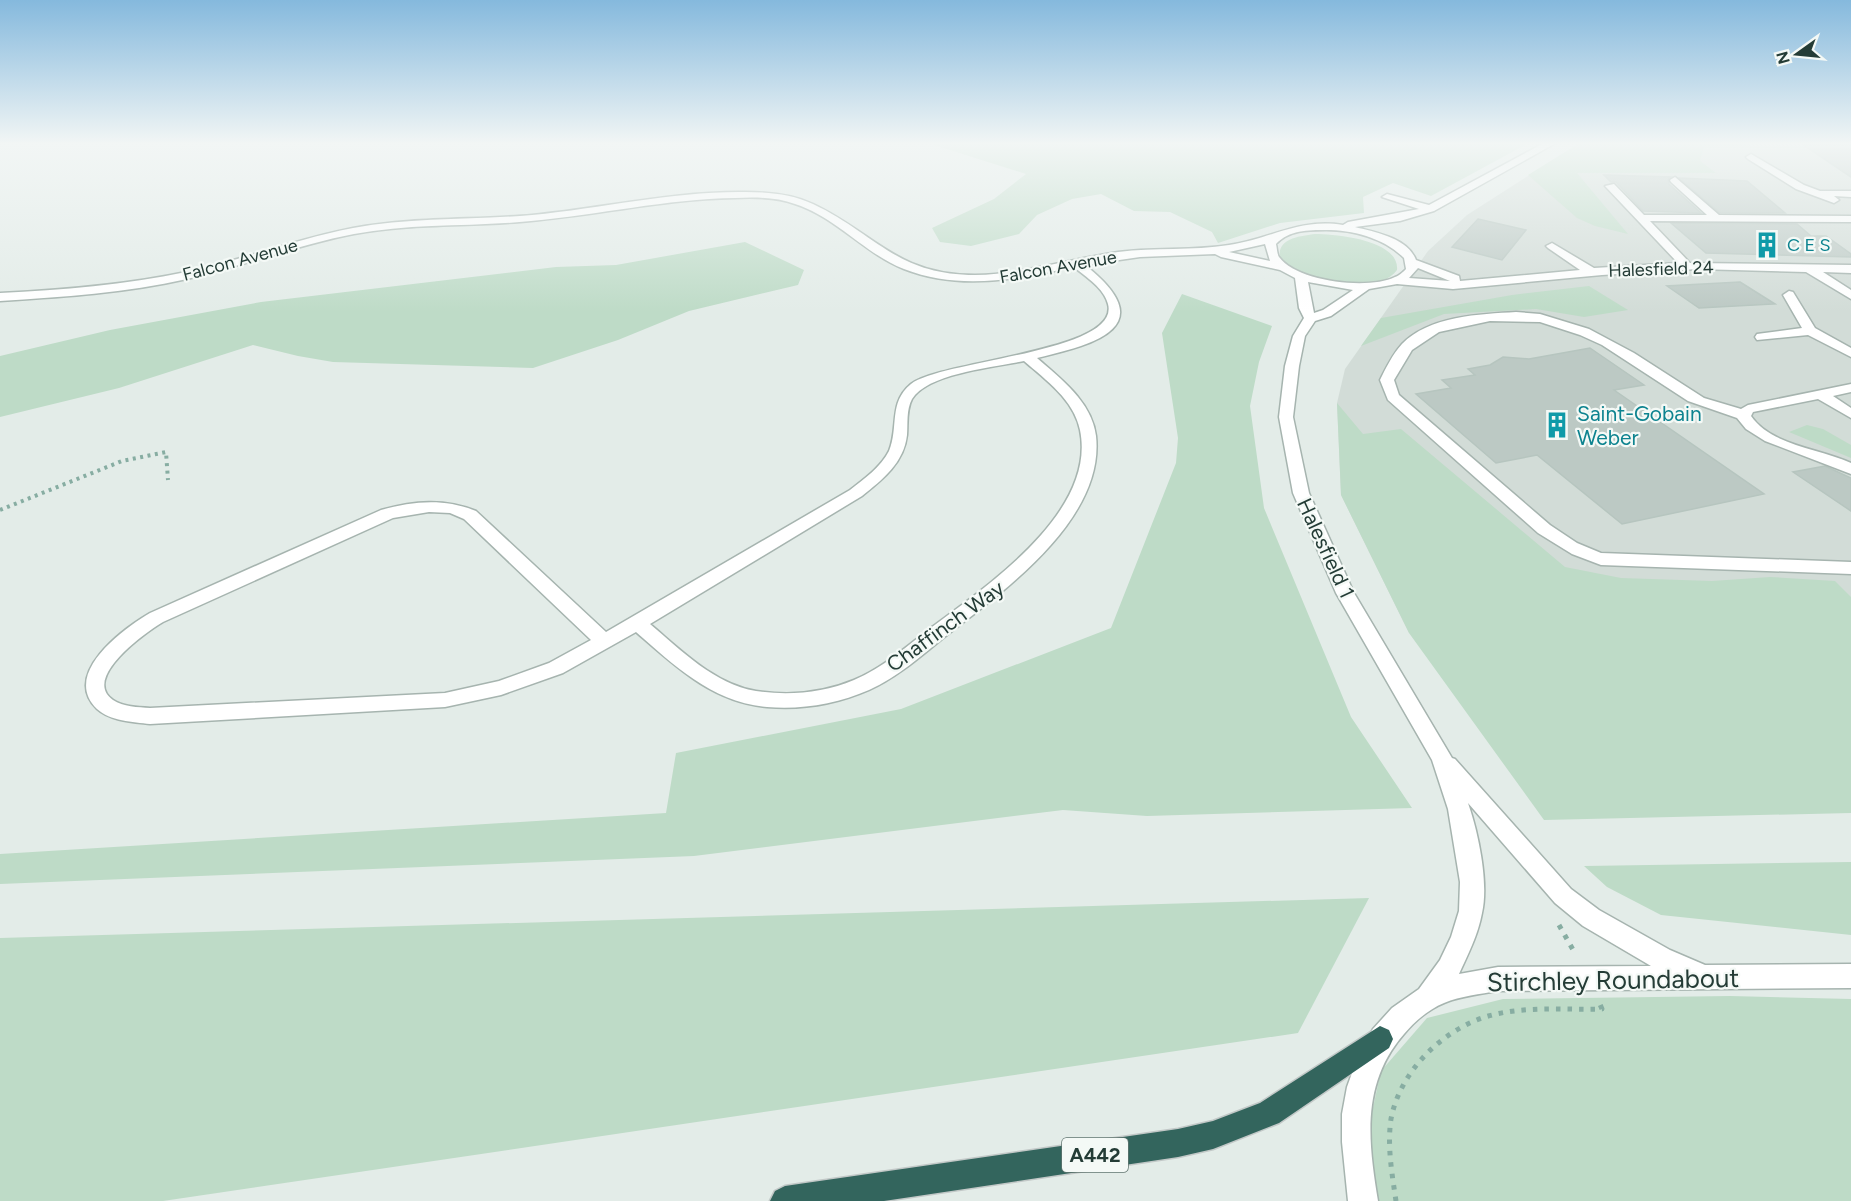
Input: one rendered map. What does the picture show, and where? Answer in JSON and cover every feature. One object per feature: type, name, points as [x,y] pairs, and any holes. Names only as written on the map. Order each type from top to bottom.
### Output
[{"type":"highway","name":"A442","points":[[785,1201],[1178,1143],[1213,1135],[1269,1113],[1380,1039]]},
{"type":"street","name":"Falcon Avenue","points":[[0,297],[71,294],[129,288],[204,271],[318,238],[376,227],[426,222],[532,218],[659,200]]},
{"type":"street","name":"Falcon Avenue","points":[[789,200],[802,203],[825,215],[887,258],[926,273],[988,279],[1035,273],[1142,253],[1211,251],[1274,239]]},
{"type":"street","points":[[1398,200],[1431,209]]},
{"type":"street","points":[[1334,227],[1368,234],[1396,244],[1412,262],[1409,274],[1400,281],[1365,287],[1332,284],[1301,276],[1283,267],[1270,253],[1270,243],[1285,232],[1302,228],[1334,227],[1392,217],[1410,217],[1447,200]]},
{"type":"street","points":[[1624,200],[1688,267]]},
{"type":"street","points":[[1697,200],[1717,219]]},
{"type":"street","points":[[1834,200],[1851,212]]},
{"type":"street","points":[[1396,244],[1397,232],[1406,225],[1410,217]]},
{"type":"street","points":[[1642,219],[1851,219]]},
{"type":"street","points":[[1552,246],[1592,272]]},
{"type":"street","name":"Falcon Avenue","points":[[1211,251],[1283,267]]},
{"type":"street","name":"Halesfield 24","points":[[1412,262],[1471,284]]},
{"type":"street","points":[[604,641],[470,515],[460,510],[415,507],[387,514],[147,623],[106,657],[96,683],[96,694],[103,704],[113,711],[129,715],[150,716],[445,700],[501,688],[541,675],[604,641],[637,623],[841,502],[871,481],[895,453],[898,446],[900,407],[917,386],[946,375],[1090,338],[1104,330],[1112,321],[1115,311],[1110,297],[1077,264]]},
{"type":"street","name":"Halesfield 24","points":[[1400,281],[1471,284],[1592,272],[1688,267],[1851,269]]},
{"type":"street","points":[[1809,268],[1851,295]]},
{"type":"street","points":[[1301,276],[1305,308],[1310,318],[1327,313],[1365,287]]},
{"type":"street","points":[[1789,295],[1810,331],[1851,353]]},
{"type":"street","points":[[1851,469],[1837,461],[1764,435],[1749,425],[1743,416],[1700,401],[1633,358],[1580,328],[1555,320],[1526,316],[1475,319],[1447,325],[1407,344],[1387,380],[1393,397],[1561,543],[1581,554],[1601,559],[1851,568]]},
{"type":"street","name":"Halesfield 1","points":[[1310,318],[1299,336],[1292,366],[1286,417],[1301,493],[1345,592],[1442,759],[1459,809],[1466,840],[1472,882],[1471,911],[1449,968],[1428,997]]},
{"type":"street","points":[[1762,337],[1810,331]]},
{"type":"street","name":"Chaffinch Way","points":[[637,623],[704,678],[718,686],[737,694],[772,700],[815,698],[863,684],[913,652],[1004,584],[1037,552],[1071,507],[1085,473],[1089,438],[1082,414],[1060,388],[1026,356]]},
{"type":"street","points":[[1743,416],[1748,409],[1851,388]]},
{"type":"street","points":[[1820,394],[1851,414]]},
{"type":"street","name":"Halesfield 1","points":[[1442,759],[1512,838],[1537,870],[1563,896],[1591,918],[1661,958],[1706,978]]},
{"type":"street","name":"Stirchley Roundabout","points":[[1363,1201],[1356,1162],[1355,1124],[1358,1091],[1366,1066],[1380,1039],[1402,1017],[1428,997],[1462,985],[1498,979],[1851,976]]},
{"type":"path","points":[[0,510],[122,461],[166,452],[168,480]]},
{"type":"path","points":[[1556,919],[1575,954]]},
{"type":"path","points":[[1396,1201],[1389,1164],[1392,1109],[1400,1087],[1424,1056],[1457,1030],[1492,1015],[1511,1012],[1602,1009],[1597,999]]},
{"type":"shaded area","points":[[1490,200],[1851,200],[1851,779],[1409,633],[1341,495],[1337,403],[1345,369],[1428,251],[1467,215]]},
{"type":"green space","points":[[992,200],[1070,200],[1037,215],[1019,234],[971,246],[940,242],[932,228]]},
{"type":"green space","points":[[1113,200],[1363,200],[1364,213],[1280,223],[1218,243],[1212,232],[1170,212],[1134,211]]},
{"type":"green space","points":[[1557,200],[1600,200],[1628,234],[1595,226],[1577,218]]},
{"type":"green space","points":[[1315,234],[1351,237],[1378,245],[1395,260],[1397,270],[1387,278],[1373,283],[1356,285],[1338,283],[1303,273],[1289,266],[1280,257],[1282,246],[1286,242],[1297,237]]},
{"type":"green space","points":[[745,242],[804,270],[798,285],[689,311],[618,340],[533,368],[333,362],[253,345],[119,388],[0,417],[0,356],[110,330],[261,302],[556,267],[616,265]]},
{"type":"green space","points":[[1589,286],[1628,310],[1584,317],[1536,309],[1444,314],[1361,346],[1381,318],[1512,295]]},
{"type":"green space","points":[[1182,294],[1272,326],[1259,362],[1250,406],[1264,508],[1351,717],[1412,808],[1147,816],[1063,810],[694,856],[0,884],[0,854],[666,813],[676,753],[901,709],[1111,628],[1176,463],[1178,438],[1162,333]]},
{"type":"green space","points":[[1337,403],[1363,434],[1401,429],[1565,567],[1621,578],[1712,581],[1770,577],[1835,581],[1851,597],[1851,813],[1544,820],[1409,633],[1341,495]]},
{"type":"green space","points":[[1807,425],[1823,429],[1851,445],[1851,458],[1789,432]]},
{"type":"green space","points":[[1851,862],[1851,935],[1661,915],[1607,887],[1584,866]]},
{"type":"green space","points":[[1369,898],[1298,1033],[163,1201],[0,1201],[0,938]]},
{"type":"green space","points":[[1730,996],[1851,999],[1851,1201],[1379,1201],[1365,1144],[1381,1071],[1427,1018],[1503,999]]},
{"type":"building","points":[[1633,200],[1687,200],[1701,213],[1643,211]]},
{"type":"building","points":[[1705,200],[1770,200],[1785,213],[1720,213]]},
{"type":"building","points":[[1478,219],[1526,230],[1502,260],[1452,247]]},
{"type":"building","name":"C E S","points":[[1671,223],[1797,224],[1811,236],[1826,236],[1851,254],[1851,257],[1706,253]]},
{"type":"building","points":[[1740,282],[1775,304],[1699,308],[1667,286]]},
{"type":"building","name":"Saint-Gobain Weber","points":[[1590,348],[1644,385],[1614,390],[1764,494],[1622,524],[1537,455],[1496,463],[1416,394],[1451,388],[1442,380],[1475,375],[1468,369],[1490,365],[1503,357],[1529,359]]},
{"type":"building","points":[[1825,466],[1851,478],[1851,511],[1793,472]]},
{"type":"place","name":"C E S","points":[[1767,245]]},
{"type":"place","name":"Saint-Gobain Weber","points":[[1557,425]]}]
